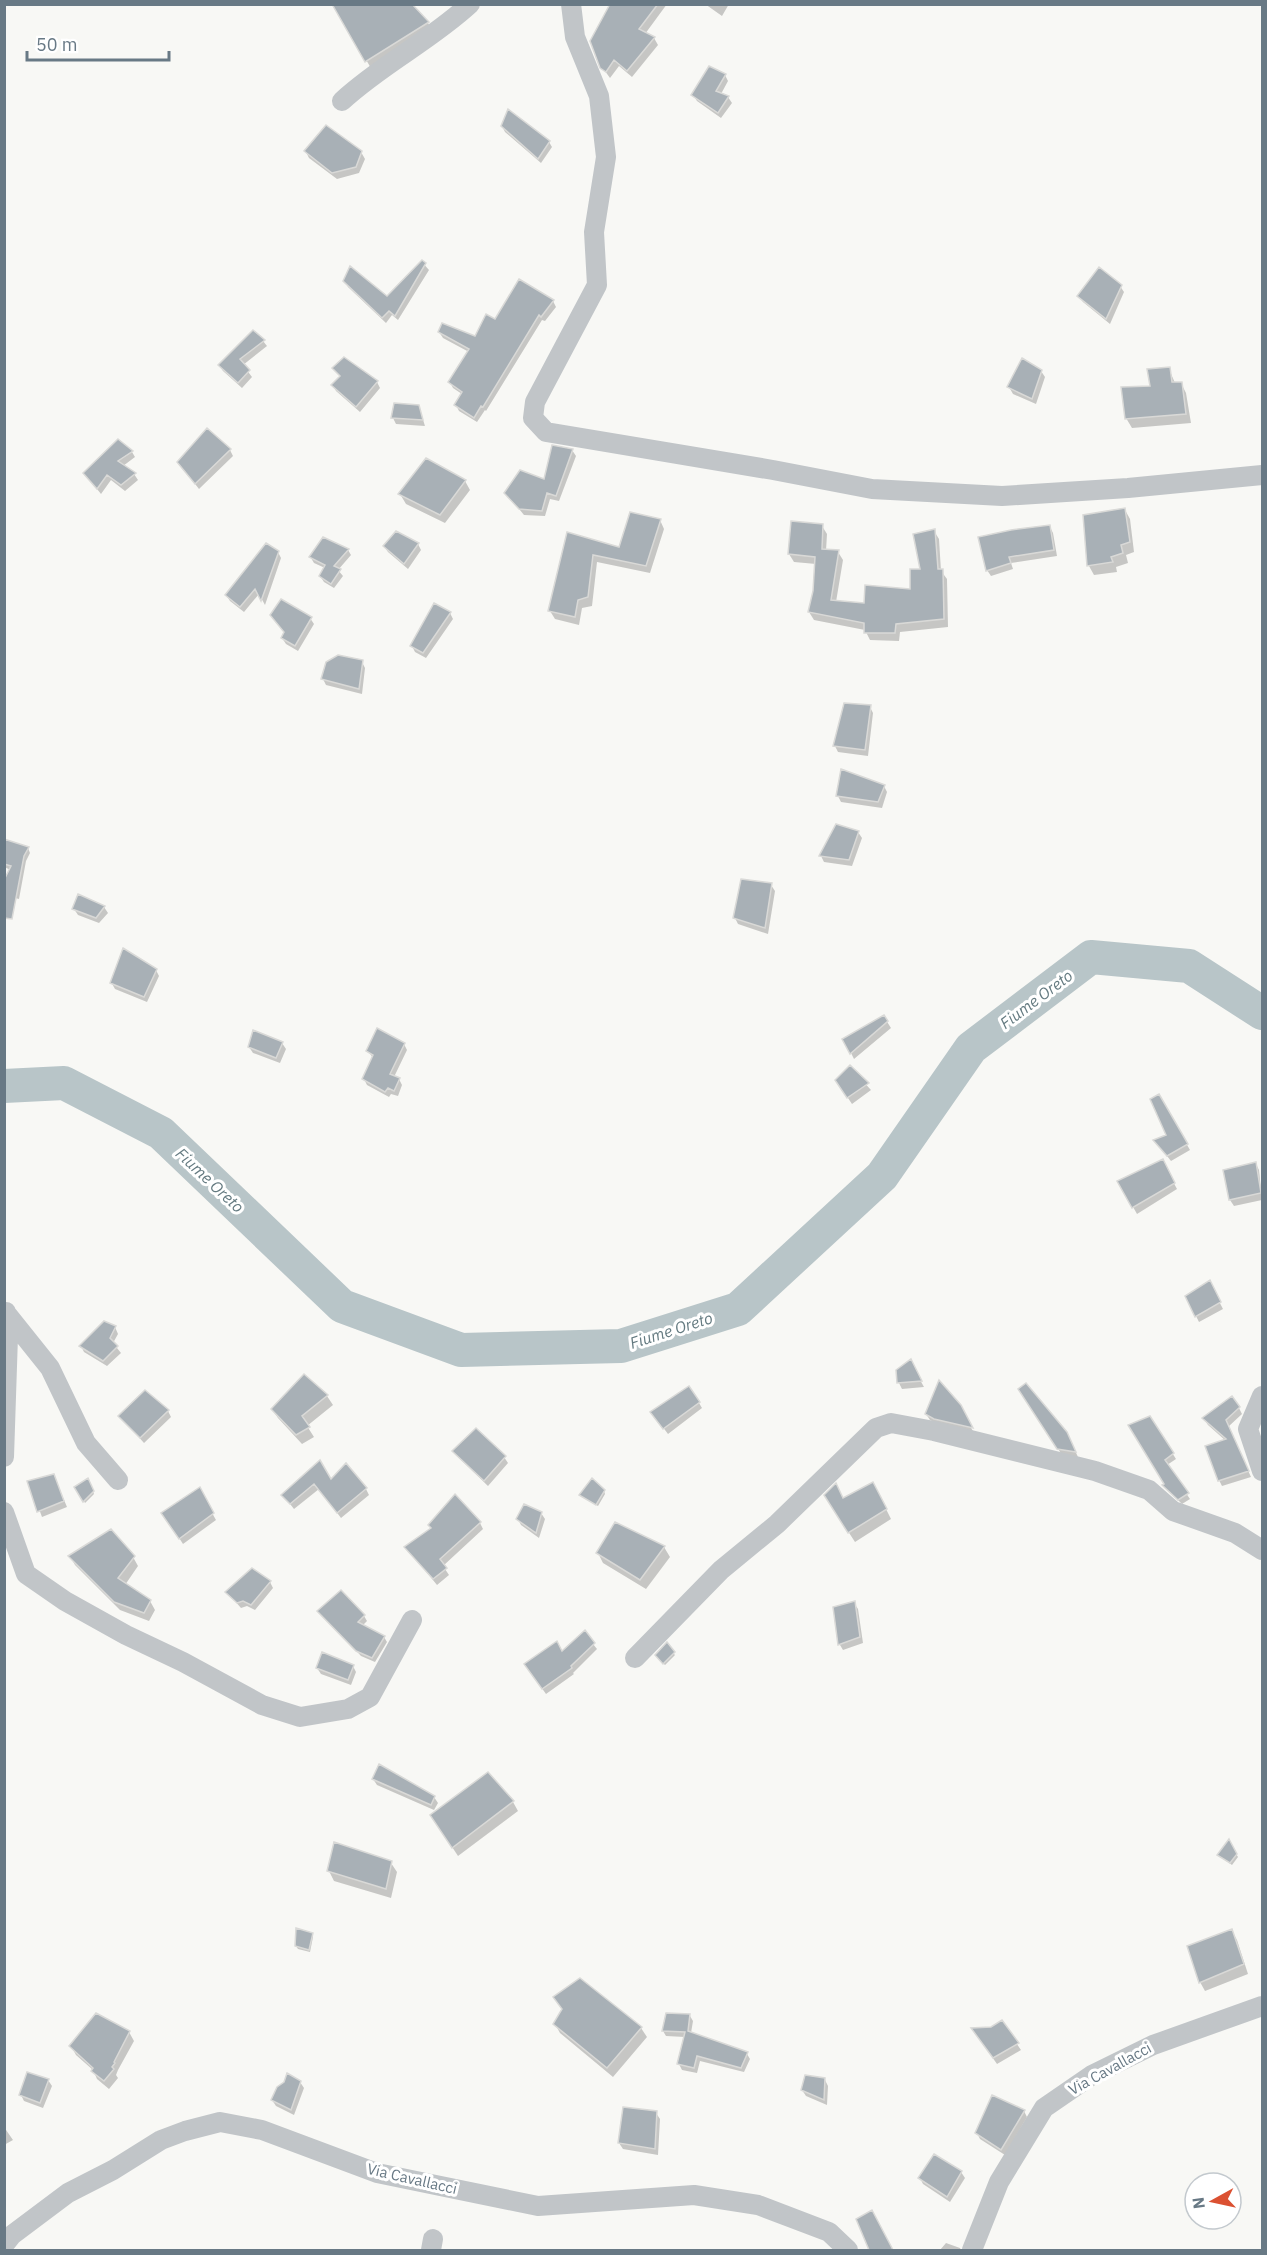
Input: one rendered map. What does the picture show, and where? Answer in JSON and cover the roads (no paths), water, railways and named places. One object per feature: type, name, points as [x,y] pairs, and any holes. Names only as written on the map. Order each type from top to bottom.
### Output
[{"type":"street","points":[[342,101],[365,80],[445,27],[470,4]]},
{"type":"street","points":[[571,4],[575,38],[599,96],[606,157],[594,232],[597,285],[535,402],[533,418],[546,432],[774,470],[872,489],[1002,496],[1128,488],[1263,475]]},
{"type":"street","points":[[4,1456],[8,1336],[5,1312]]},
{"type":"street","points":[[5,1312],[50,1368],[86,1443],[118,1480]]},
{"type":"street","points":[[1263,1396],[1248,1429],[1263,1471]]},
{"type":"street","points":[[635,1658],[721,1570],[777,1524],[876,1428],[891,1423],[934,1431],[1095,1471],[1149,1490],[1173,1511],[1235,1533],[1263,1550]]},
{"type":"street","points":[[4,1512],[26,1574],[36,1581],[65,1601],[126,1635],[183,1662],[262,1705],[300,1717],[348,1709],[370,1697],[412,1620]]},
{"type":"street","name":"Via Cavallacci","points":[[972,2250],[999,2182],[1044,2108],[1092,2075],[1153,2045],[1263,2006]]},
{"type":"street","name":"Via Cavallacci","points":[[4,2245],[12,2235],[68,2193],[113,2170],[161,2140],[220,2122],[262,2130],[377,2173],[538,2206],[694,2195],[758,2205],[829,2232],[848,2250]]},
{"type":"waterway","name":"Fiume Oreto","points":[[4,1086],[64,1083],[161,1133],[342,1306],[461,1350],[621,1346],[738,1309],[882,1176],[971,1048],[1091,957],[1189,966],[1262,1013]]}]
